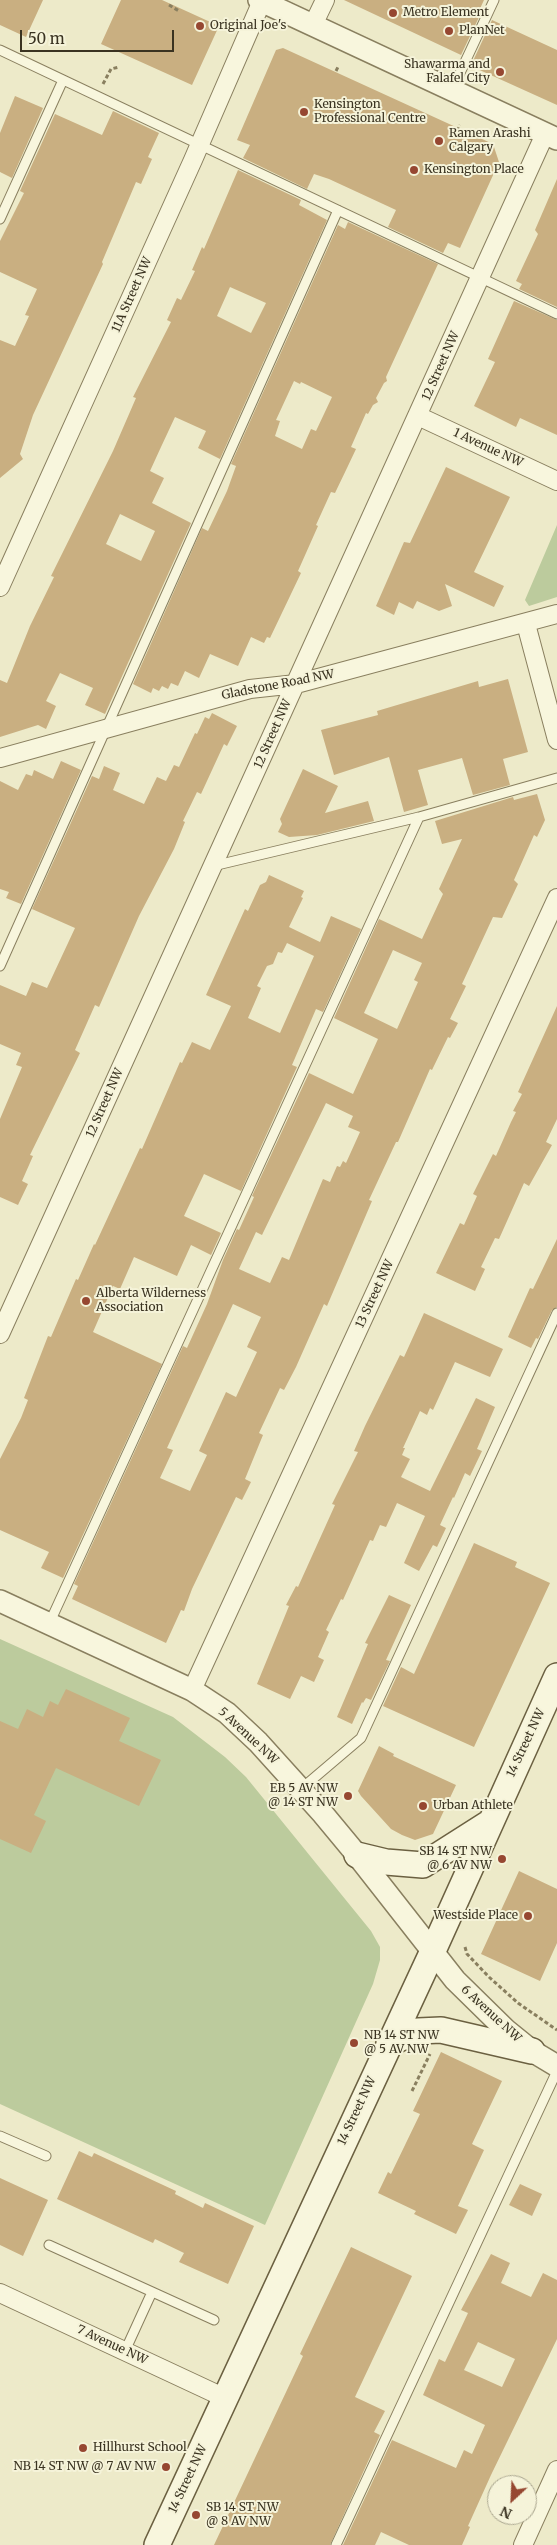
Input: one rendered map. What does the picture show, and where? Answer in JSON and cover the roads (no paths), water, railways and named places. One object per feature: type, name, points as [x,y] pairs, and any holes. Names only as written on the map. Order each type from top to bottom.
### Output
[{"type":"main road","name":"14 Street NW","points":[[157,2545],[432,1953],[489,1823],[557,1676]]},
{"type":"main road","points":[[357,1855],[386,1862],[423,1865],[489,1823]]},
{"type":"main road","points":[[389,2043],[418,2031],[441,2030],[532,2051]]},
{"type":"street","points":[[313,25],[325,0]]},
{"type":"street","points":[[261,1],[551,137]]},
{"type":"street","name":"11A Street NW","points":[[0,587],[200,144],[261,1]]},
{"type":"street","name":"12 Street NW","points":[[0,1334],[481,278],[551,137]]},
{"type":"street","name":"1 Avenue NW","points":[[418,416],[557,481]]},
{"type":"street","name":"Gladstone Road NW","points":[[0,758],[108,726],[259,686],[296,684],[526,624],[557,614]]},
{"type":"street","points":[[526,624],[557,740]]},
{"type":"street","name":"13 Street NW","points":[[192,1690],[557,898]]},
{"type":"street","name":"5 Avenue NW","points":[[0,1601],[192,1690],[227,1713],[258,1742],[357,1855],[432,1953]]},
{"type":"street","name":"6 Avenue NW","points":[[432,1953],[483,2010],[532,2051],[557,2066]]},
{"type":"street","name":"7 Avenue NW","points":[[0,2293],[225,2398]]},
{"type":"street","points":[[523,2545],[557,2470]]},
{"type":"lane","points":[[452,90],[494,0]]},
{"type":"lane","points":[[0,50],[557,314]]},
{"type":"lane","points":[[0,218],[63,80]]},
{"type":"lane","points":[[0,966],[338,210]]},
{"type":"lane","points":[[213,866],[420,817],[557,778]]},
{"type":"lane","points":[[49,1624],[420,817]]},
{"type":"lane","points":[[300,1789],[361,1738],[557,1313]]},
{"type":"lane","points":[[336,2545],[557,2071]]},
{"type":"lane","points":[[0,2136],[46,2156]]},
{"type":"lane","points":[[49,2245],[214,2320]]},
{"type":"lane","points":[[125,2351],[152,2292]]},
{"type":"place","name":"Metro Element","points":[[393,13]]},
{"type":"place","name":"Original Joe's","points":[[200,26]]},
{"type":"place","name":"PlanNet","points":[[449,31]]},
{"type":"place","name":"Shawarma and Falafel City","points":[[500,72]]},
{"type":"place","name":"Kensington Professional Centre","points":[[304,112]]},
{"type":"place","name":"Ramen Arashi Calgary","points":[[439,141]]},
{"type":"place","name":"Kensington Place","points":[[414,170]]},
{"type":"place","name":"Alberta Wilderness Association","points":[[86,1301]]},
{"type":"place","name":"EB 5 AV NW @ 14 ST NW","points":[[348,1796]]},
{"type":"place","name":"Urban Athlete","points":[[423,1806]]},
{"type":"place","name":"SB 14 ST NW @ 6 AV NW","points":[[502,1859]]},
{"type":"place","name":"Westside Place","points":[[528,1916]]},
{"type":"place","name":"NB 14 ST NW @ 5 AV NW","points":[[354,2043]]},
{"type":"place","name":"Hillhurst School","points":[[83,2448]]},
{"type":"place","name":"NB 14 ST NW @ 7 AV NW","points":[[166,2467]]},
{"type":"place","name":"SB 14 ST NW @ 8 AV NW","points":[[196,2515]]}]
